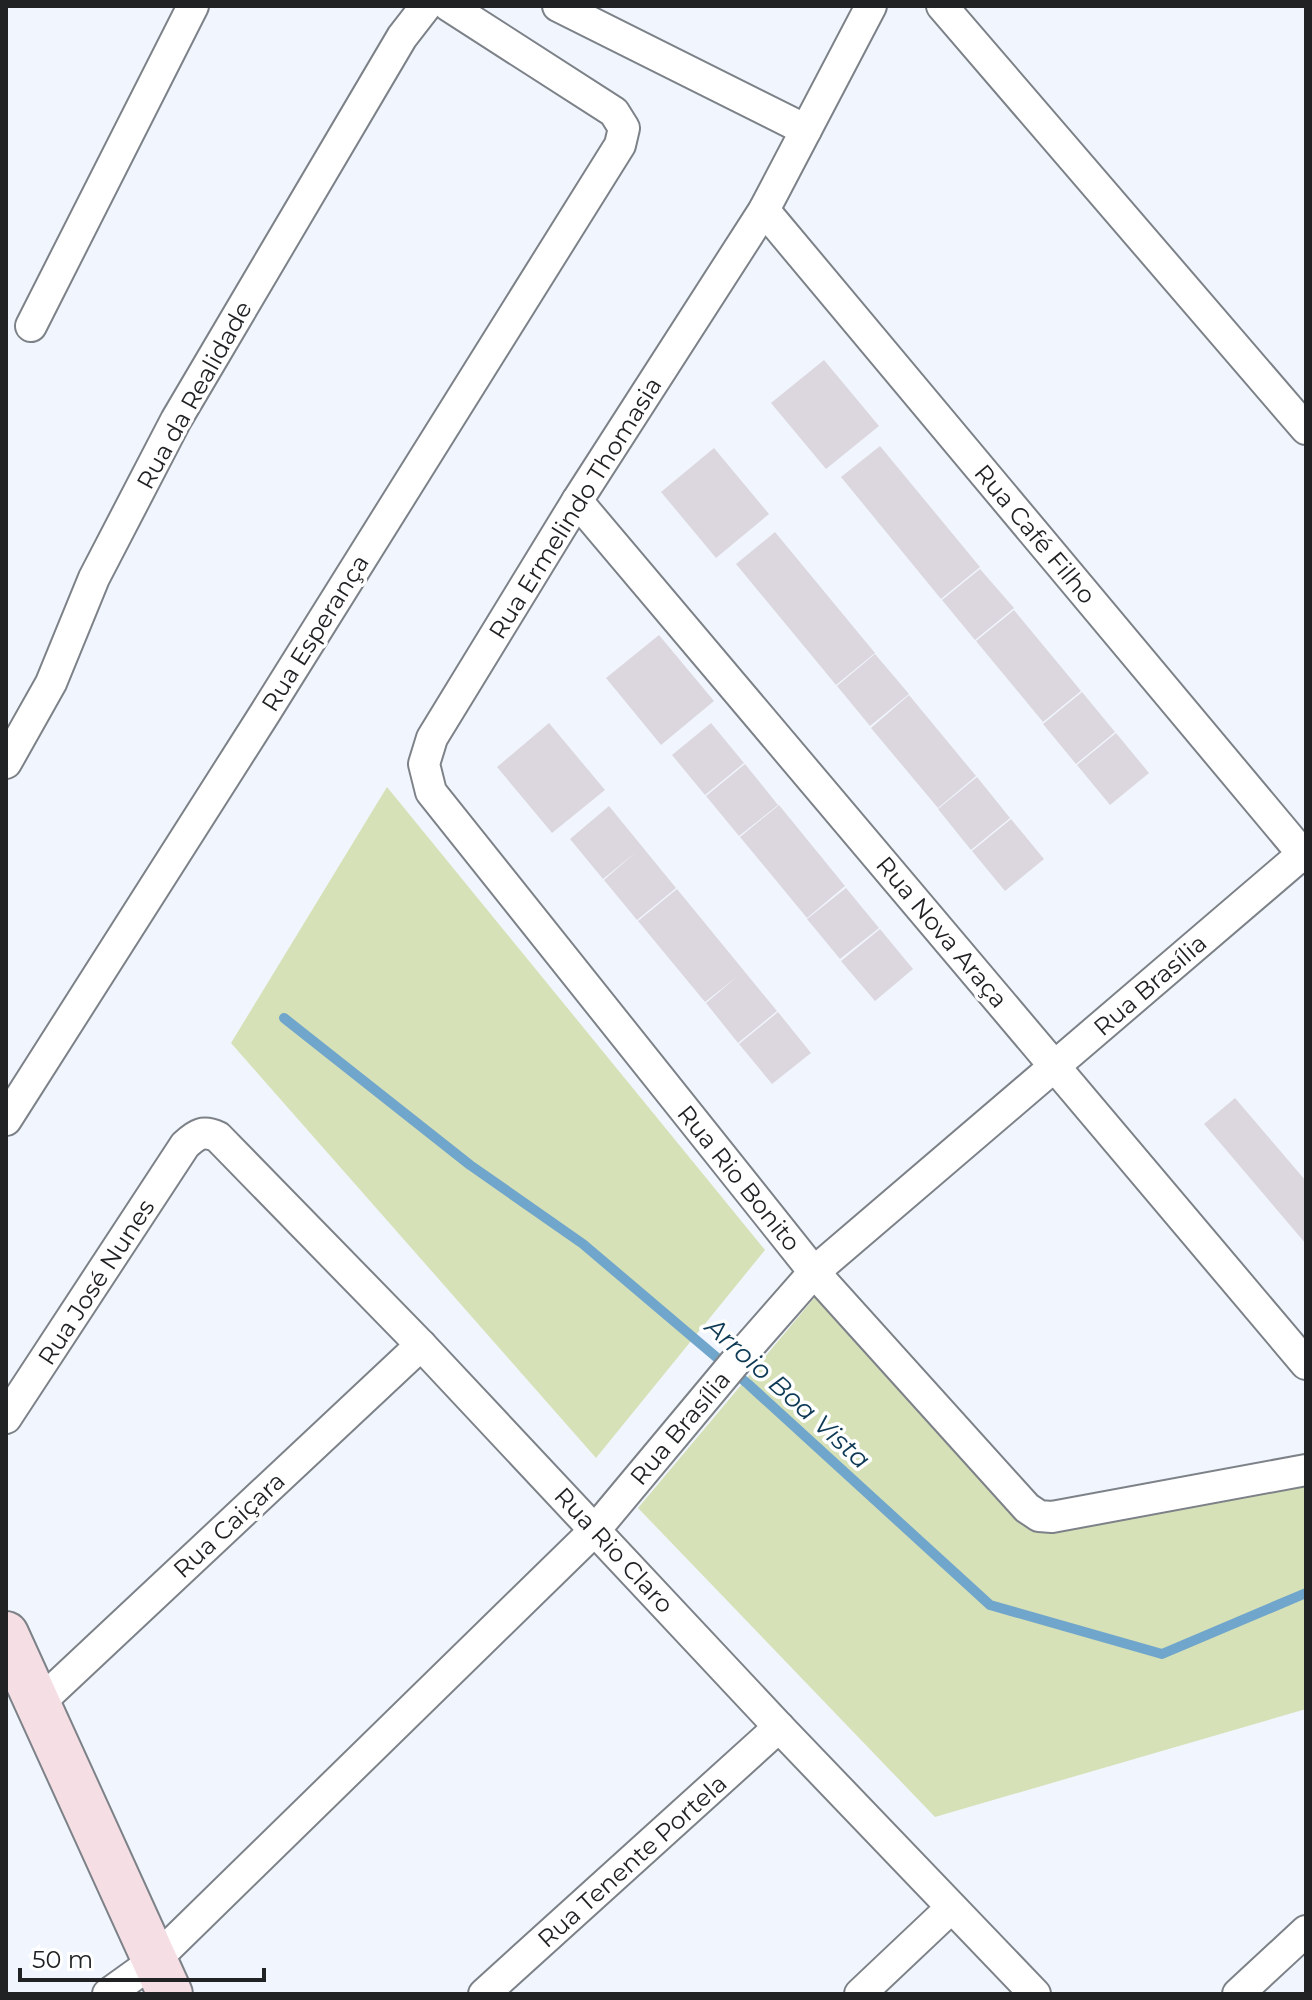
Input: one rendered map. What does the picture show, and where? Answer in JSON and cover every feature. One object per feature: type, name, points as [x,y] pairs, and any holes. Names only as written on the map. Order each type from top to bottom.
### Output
[{"type":"main road","points":[[6,1634],[162,1978]]},
{"type":"street","points":[[31,326],[193,6]]},
{"type":"street","name":"Rua da Realidade","points":[[6,763],[51,683],[94,578],[176,420],[402,37],[426,6]]},
{"type":"street","name":"Rua Esperança","points":[[6,1120],[620,145],[624,128],[614,112],[449,6]]},
{"type":"street","points":[[558,6],[806,130]]},
{"type":"street","name":"Rua Ermelindo Thomasia","points":[[447,814],[431,792],[424,764],[432,738],[577,501],[764,210],[871,6]]},
{"type":"street","points":[[942,6],[1306,429]]},
{"type":"street","name":"Rua Café Filho","points":[[764,210],[1305,854]]},
{"type":"street","name":"Rua Nova Araça","points":[[577,501],[1306,1364]]},
{"type":"street","name":"Rua Rio Bonito","points":[[447,814],[814,1272],[1027,1508],[1039,1516],[1052,1517],[1306,1470]]},
{"type":"street","name":"Rua Brasília","points":[[108,1994],[162,1978],[595,1530],[814,1272],[1305,854]]},
{"type":"street","name":"Rua Rio Claro","points":[[185,1145],[196,1134],[207,1132],[218,1137],[421,1345],[779,1727],[1035,1994]]},
{"type":"street","name":"Rua José Nunes","points":[[6,1418],[185,1145]]},
{"type":"street","name":"Rua Caiçara","points":[[38,1704],[421,1345]]},
{"type":"street","name":"Rua Tenente Portela","points":[[484,1994],[779,1727]]},
{"type":"street","points":[[860,1994],[951,1908]]},
{"type":"street","points":[[1238,1994],[1306,1931]]},
{"type":"green space","points":[[387,787],[765,1250],[596,1458],[231,1043]]},
{"type":"green space","points":[[820,1291],[1030,1528],[1306,1477],[1306,1709],[935,1817],[638,1508]]},
{"type":"building","points":[[824,360],[879,426],[826,469],[771,403]]},
{"type":"building","points":[[880,446],[980,567],[941,599],[841,477]]},
{"type":"building","points":[[714,448],[769,514],[716,558],[661,492]]},
{"type":"building","points":[[775,532],[875,653],[836,685],[736,564]]},
{"type":"building","points":[[980,569],[1014,608],[975,640],[942,600]]},
{"type":"building","points":[[1014,610],[1081,691],[1043,722],[976,641]]},
{"type":"building","points":[[659,635],[714,701],[661,745],[606,678]]},
{"type":"building","points":[[875,654],[909,694],[870,726],[837,686]]},
{"type":"building","points":[[1082,692],[1115,732],[1076,764],[1043,724]]},
{"type":"building","points":[[909,695],[976,776],[938,808],[871,728]]},
{"type":"building","points":[[549,723],[605,790],[552,833],[497,767]]},
{"type":"building","points":[[711,723],[744,763],[705,795],[672,755]]},
{"type":"building","points":[[1116,733],[1149,773],[1110,805],[1077,765]]},
{"type":"building","points":[[745,764],[778,805],[739,836],[706,796]]},
{"type":"building","points":[[977,777],[1010,818],[971,850],[938,809]]},
{"type":"building","points":[[779,805],[845,886],[807,918],[740,837]]},
{"type":"building","points":[[609,806],[676,888],[637,920],[604,880],[636,852],[603,879],[570,839]]},
{"type":"building","points":[[1011,819],[1044,859],[1005,891],[972,851]]},
{"type":"building","points":[[846,888],[879,928],[840,959],[807,919]]},
{"type":"building","points":[[677,889],[777,1011],[738,1043],[706,1003],[738,976],[705,1002],[638,921]]},
{"type":"building","points":[[880,929],[913,969],[875,1001],[841,961]]},
{"type":"building","points":[[778,1012],[811,1053],[772,1084],[739,1044]]},
{"type":"building","points":[[1235,1098],[1306,1181],[1306,1244],[1204,1124]]},
{"type":"waterway","name":"Arroio Boa Vista","points":[[284,1018],[470,1165],[583,1244],[748,1384],[990,1605],[1162,1654],[1306,1593]]}]
